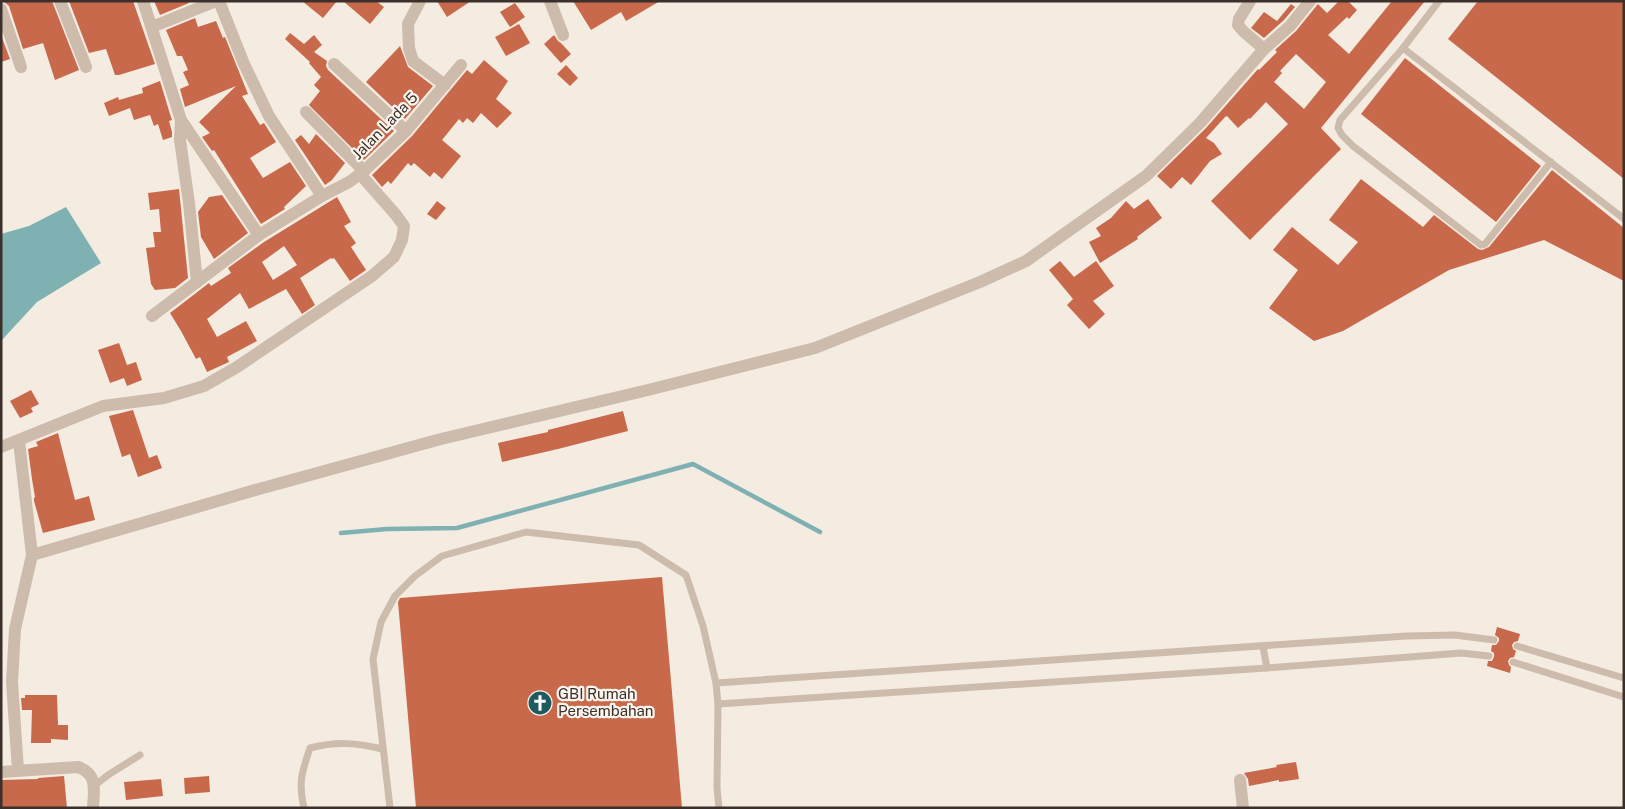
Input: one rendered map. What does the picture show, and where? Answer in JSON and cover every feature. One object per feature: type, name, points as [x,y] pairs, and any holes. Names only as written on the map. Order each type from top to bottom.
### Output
[{"type":"street","points":[[60,1],[86,67]]},
{"type":"street","points":[[143,1],[181,120],[259,235]]},
{"type":"street","points":[[152,27],[218,1],[244,64],[269,116],[322,196]]},
{"type":"street","points":[[420,1],[408,24],[409,48],[413,61],[445,85]]},
{"type":"street","points":[[550,1],[562,35]]},
{"type":"street","points":[[1250,1],[1239,19],[1238,25],[1264,49]]},
{"type":"street","points":[[32,555],[268,486],[441,439],[815,348],[980,282],[1026,261],[1146,176],[1200,122],[1264,49],[1290,26],[1310,1]]},
{"type":"street","points":[[1,9],[21,67]]},
{"type":"street","points":[[334,64],[406,131]]},
{"type":"street","name":"Jalan Lada 5","points":[[152,316],[259,235],[362,173],[406,131],[461,65]]},
{"type":"street","points":[[1,447],[104,406],[164,398],[204,386],[237,367],[372,276],[394,257],[402,240],[404,226],[362,173],[306,112]]},
{"type":"street","points":[[181,120],[180,140],[197,282]]},
{"type":"street","points":[[18,770],[12,682],[14,638],[32,555],[19,441]]},
{"type":"street","points":[[1,772],[78,767],[85,769],[89,773],[94,786],[93,808]]},
{"type":"street","points":[[1240,780],[1243,808]]},
{"type":"lane","points":[[1439,1],[1403,48],[1340,120],[1338,128],[1342,135],[1353,146],[1481,245],[1485,244],[1551,162]]},
{"type":"lane","points":[[1403,48],[1624,218]]},
{"type":"lane","points":[[390,808],[373,659],[381,622],[395,596],[415,576],[442,556],[526,532],[639,545],[686,575],[703,626],[716,683],[718,704],[717,788],[719,808]]},
{"type":"lane","points":[[716,683],[1406,636],[1455,635],[1494,640]]},
{"type":"lane","points":[[1517,646],[1624,678]]},
{"type":"lane","points":[[1263,647],[1267,668]]},
{"type":"lane","points":[[718,704],[1267,668],[1461,653],[1489,656]]},
{"type":"lane","points":[[1513,662],[1624,698]]},
{"type":"lane","points":[[304,808],[300,791],[302,774],[310,748],[327,744],[356,743],[383,749]]},
{"type":"lane","points":[[94,786],[108,774],[140,755]]},
{"type":"water","points":[[66,207],[101,263],[37,302],[1,341],[1,234],[29,226]]},
{"type":"building","points":[[3,1],[52,1],[79,70],[55,80],[43,43],[23,49],[9,6]]},
{"type":"building","points":[[69,1],[133,1],[155,64],[115,75],[106,49],[89,53]]},
{"type":"building","points":[[154,1],[188,1],[189,3],[160,15]]},
{"type":"building","points":[[302,1],[337,1],[323,18]]},
{"type":"building","points":[[343,1],[376,1],[384,7],[370,24]]},
{"type":"building","points":[[437,1],[471,1],[447,17]]},
{"type":"building","points":[[573,1],[660,1],[626,21],[621,12],[591,30]]},
{"type":"building","points":[[1339,1],[1348,1],[1357,10],[1349,19],[1347,17],[1328,35],[1349,54],[1392,1],[1425,1],[1321,128],[1341,149],[1250,240],[1211,201],[1288,124],[1266,102],[1250,119],[1238,128],[1227,116],[1225,117],[1206,138],[1214,143],[1222,154],[1210,161],[1191,185],[1182,177],[1171,189],[1157,176],[1206,128],[1258,69],[1277,52],[1275,50],[1296,31],[1318,4],[1327,13]],"holes":[[[1296,54],[1326,82],[1304,109],[1274,82],[1282,73],[1280,71]]]},
{"type":"building","points":[[1478,1],[1624,1],[1624,179],[1448,39]]},
{"type":"building","points":[[515,3],[525,17],[510,27],[500,12]]},
{"type":"building","points":[[1291,4],[1295,7],[1264,38],[1251,28],[1264,12],[1277,21]]},
{"type":"building","points":[[195,18],[198,27],[216,21],[223,38],[225,37],[248,94],[242,96],[260,125],[264,123],[276,142],[250,158],[263,178],[290,162],[306,186],[284,207],[285,209],[261,224],[214,150],[212,151],[202,137],[210,133],[199,122],[236,86],[185,107],[180,89],[189,85],[183,72],[188,70],[182,56],[177,56],[166,30]]},
{"type":"building","points":[[519,24],[530,43],[506,56],[495,37]]},
{"type":"building","points":[[290,33],[304,44],[314,35],[322,45],[314,52],[327,61],[326,66],[328,70],[394,131],[364,160],[309,105],[320,91],[314,85],[321,77],[310,62],[285,39]]},
{"type":"building","points":[[1,35],[10,59],[1,62]]},
{"type":"building","points":[[554,35],[571,54],[561,63],[544,44]]},
{"type":"building","points":[[400,46],[408,67],[433,86],[405,119],[366,82]]},
{"type":"building","points":[[1405,58],[1541,166],[1496,222],[1361,114]]},
{"type":"building","points":[[484,60],[508,81],[496,99],[512,113],[497,128],[481,113],[473,123],[467,118],[463,123],[459,119],[442,140],[461,156],[442,179],[434,172],[430,177],[414,163],[411,166],[408,163],[391,184],[388,181],[382,187],[372,175],[412,136],[467,70],[472,74]]},
{"type":"building","points":[[566,65],[578,78],[570,86],[557,74]]},
{"type":"building","points":[[160,81],[172,120],[169,121],[172,137],[163,140],[158,124],[154,126],[150,115],[134,120],[130,108],[109,116],[104,103],[118,97],[119,100],[143,93],[142,88]]},
{"type":"building","points":[[316,134],[345,163],[332,180],[325,185],[295,140],[301,135],[309,144]]},
{"type":"building","points":[[1552,170],[1624,228],[1624,281],[1544,240],[1449,270],[1343,331],[1314,341],[1269,308],[1298,270],[1273,250],[1292,227],[1338,265],[1358,242],[1329,220],[1361,179],[1423,227],[1434,215],[1478,249],[1482,250],[1489,247]]},
{"type":"building","points":[[179,189],[188,278],[175,288],[155,290],[151,284],[146,248],[155,247],[153,232],[161,232],[159,209],[150,210],[148,193]]},
{"type":"building","points":[[222,195],[248,233],[214,259],[201,237],[198,212],[209,197]]},
{"type":"building","points":[[337,197],[351,222],[344,226],[356,243],[351,247],[366,270],[350,281],[334,258],[331,258],[300,278],[315,305],[302,314],[286,289],[249,309],[240,293],[207,319],[217,337],[246,321],[257,341],[227,357],[229,362],[207,372],[200,357],[196,359],[170,313],[209,283],[211,286],[231,273],[228,268],[264,242]],"holes":[[[284,246],[297,265],[273,280],[262,262]]]},
{"type":"building","points":[[1148,199],[1162,218],[1137,237],[1138,239],[1100,263],[1089,242],[1101,236],[1096,228],[1111,218],[1126,201],[1134,209]]},
{"type":"building","points":[[437,201],[446,208],[436,220],[427,214]]},
{"type":"building","points":[[1060,261],[1074,277],[1096,261],[1114,286],[1093,301],[1105,314],[1089,329],[1067,305],[1073,299],[1049,270]]},
{"type":"building","points":[[119,343],[127,365],[136,362],[142,380],[127,386],[124,378],[110,383],[98,350]]},
{"type":"building","points":[[31,390],[39,404],[31,408],[33,412],[20,418],[10,401]]},
{"type":"building","points":[[133,410],[149,458],[157,455],[162,468],[138,477],[130,454],[122,457],[109,416]]},
{"type":"building","points":[[623,411],[628,431],[502,462],[498,443],[548,432],[548,430]]},
{"type":"building","points":[[58,433],[75,500],[89,496],[95,520],[43,533],[34,501],[28,449],[38,446],[36,442]]},
{"type":"building","name":"GBI Rumah Persembahan","points":[[662,577],[682,808],[416,808],[398,602],[400,598]]},
{"type":"building","points":[[1497,627],[1520,634],[1518,641],[1512,645],[1516,651],[1514,657],[1508,661],[1511,667],[1510,673],[1487,666],[1488,661],[1492,661],[1494,657],[1494,653],[1491,651],[1492,645],[1496,645],[1499,641],[1499,638],[1495,635]]},
{"type":"building","points":[[25,695],[57,695],[58,725],[68,725],[68,740],[51,739],[51,743],[31,743],[32,710],[22,710],[21,698],[25,698]]},
{"type":"building","points":[[1296,762],[1299,779],[1279,782],[1279,780],[1249,786],[1248,779],[1244,773],[1277,767],[1276,765]]},
{"type":"building","points":[[64,776],[67,808],[1,808],[1,780]]},
{"type":"building","points":[[209,776],[210,792],[185,794],[184,778]]},
{"type":"building","points":[[161,779],[163,796],[126,800],[124,782]]},
{"type":"waterway","points":[[341,533],[387,529],[457,528],[693,464],[820,532]]},
{"type":"place","name":"GBI Rumah Persembahan","points":[[540,703]]}]
